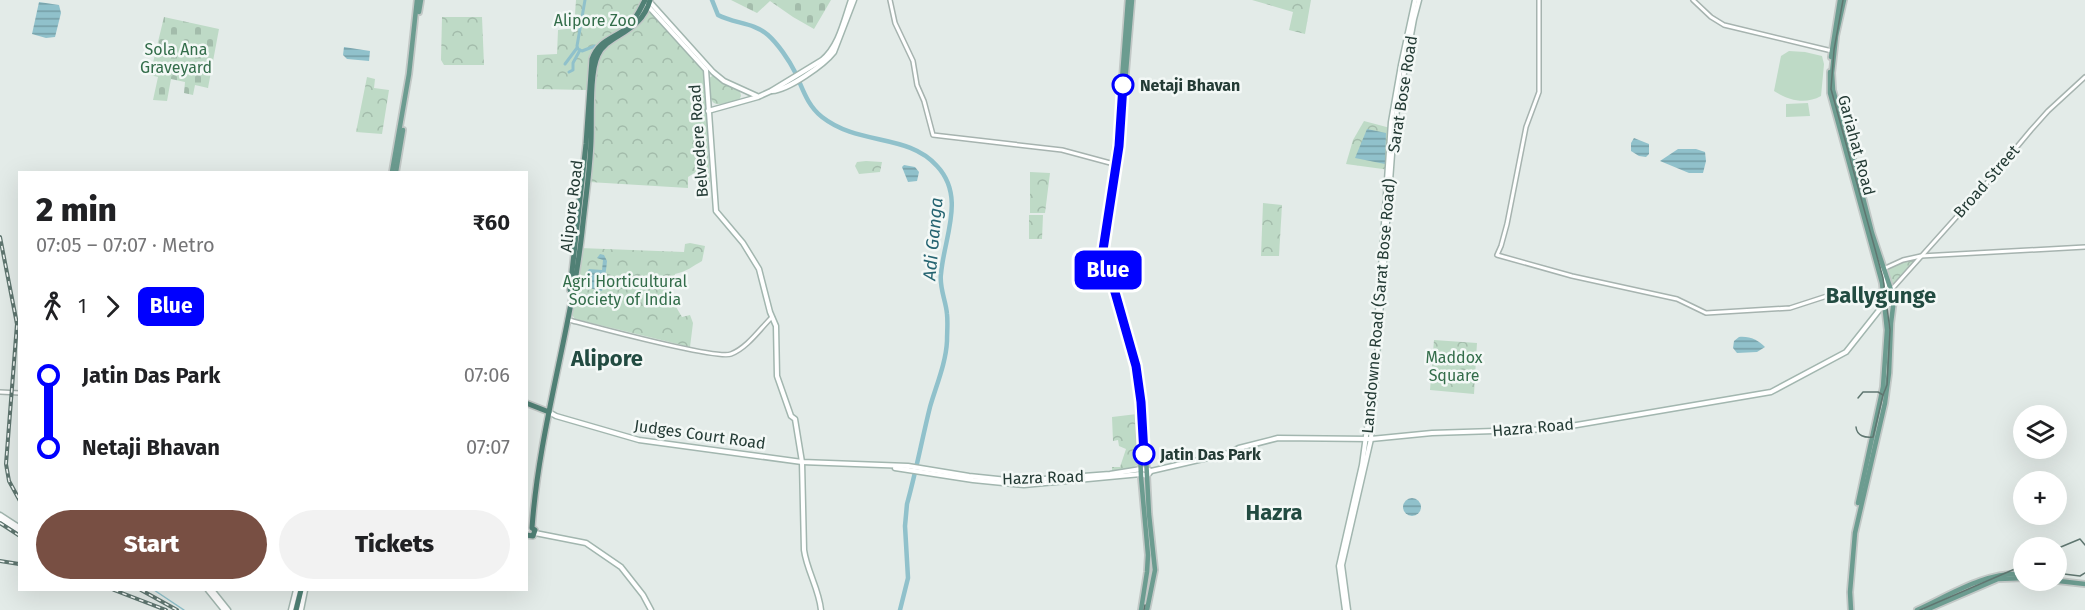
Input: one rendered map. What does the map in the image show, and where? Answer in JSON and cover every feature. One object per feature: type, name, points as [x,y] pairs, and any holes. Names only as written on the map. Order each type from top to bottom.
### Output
[{"type":"highway","name":"Alipore Road","points":[[531,533],[538,473],[569,318],[587,187],[595,68],[598,54],[605,46],[638,23],[647,2]]},
{"type":"highway","name":"Judges Court Road","points":[[528,404],[550,409]]},
{"type":"highway","points":[[294,610],[300,591]]},
{"type":"main road","points":[[394,171],[410,84],[419,0]]},
{"type":"main road","points":[[787,83],[830,54],[853,0]]},
{"type":"main road","points":[[708,111],[758,97],[806,74],[828,59],[834,52],[853,0]]},
{"type":"main road","points":[[1130,0],[1103,251],[1135,371],[1155,570],[1147,610]]},
{"type":"main road","points":[[1103,251],[1119,155],[1130,0]]},
{"type":"main road","name":"Sarat Bose Road","points":[[1355,510],[1369,439],[1394,127],[1417,0]]},
{"type":"main road","name":"Gariahat Road","points":[[1842,0],[1832,51],[1830,93],[1879,273],[1887,330],[1885,375],[1859,504]]},
{"type":"main road","name":"Gariahat Road","points":[[1842,0],[1832,73],[1833,90],[1872,234],[1892,289],[1894,304],[1885,403],[1864,493],[1859,504]]},
{"type":"main road","points":[[647,2],[706,67],[724,81],[758,97]]},
{"type":"main road","name":"Belvedere Road","points":[[706,67],[716,211],[755,260],[778,335],[777,376],[791,416],[795,419],[802,463],[805,554],[819,594],[821,610]]},
{"type":"main road","points":[[707,76],[713,72]]},
{"type":"main road","points":[[1884,304],[1894,304]]},
{"type":"main road","name":"Hazra Road","points":[[908,467],[973,480],[1024,485],[1145,472],[1220,456],[1239,448],[1278,438],[1369,439],[1432,433],[1553,429],[1771,392],[1846,352],[1884,304]]},
{"type":"main road","name":"Judges Court Road","points":[[550,409],[556,416],[639,440],[706,452],[802,463]]},
{"type":"main road","name":"Lansdowne Road (Sarat Bose Road)","points":[[1347,610],[1339,566],[1369,439]]},
{"type":"main road","points":[[802,463],[908,467]]},
{"type":"main road","points":[[802,463],[908,467]]},
{"type":"main road","points":[[1141,610],[1148,561],[1145,472]]},
{"type":"main road","points":[[1850,610],[1848,585],[1859,504]]},
{"type":"main road","name":"Lansdowne Road (Sarat Bose Road)","points":[[1347,610],[1342,565],[1355,510]]},
{"type":"main road","points":[[0,517],[18,529]]},
{"type":"main road","name":"Alipore Road","points":[[531,533],[586,543],[621,567],[643,595],[651,610]]},
{"type":"main road","points":[[1917,610],[1993,576],[2013,576]]},
{"type":"main road","points":[[1926,610],[1998,579],[2013,576]]},
{"type":"main road","points":[[2067,580],[2085,583]]},
{"type":"main road","points":[[2067,581],[2085,583]]},
{"type":"main road","points":[[211,591],[226,610]]},
{"type":"main road","points":[[300,591],[301,610]]},
{"type":"street","points":[[890,0],[891,13],[913,60],[917,85],[933,135],[1062,150],[1114,164]]},
{"type":"street","points":[[1539,0],[1539,92],[1526,127],[1507,224],[1497,255],[1572,276],[1677,299],[1706,313],[1790,308],[1837,295],[1883,295]]},
{"type":"street","points":[[1693,0],[1711,17],[1724,24],[1832,51]]},
{"type":"street","name":"Broad Street","points":[[1883,295],[1892,289],[2031,130],[2085,77]]},
{"type":"street","points":[[1884,268],[1921,256],[2085,247]]},
{"type":"street","points":[[1910,258],[1914,264]]},
{"type":"street","name":"Gariahat Road","points":[[1883,295],[1886,290],[1881,270],[1884,268]]},
{"type":"street","points":[[569,318],[684,348],[726,355],[734,353],[772,318]]},
{"type":"street","points":[[0,392],[18,393]]},
{"type":"green space","name":"Alipore Zoo","points":[[576,0],[641,0],[628,25],[595,48],[591,57],[586,90],[537,89],[537,55],[557,54],[558,30],[574,28]]},
{"type":"green space","points":[[731,0],[831,0],[814,29],[770,1],[757,13]]},
{"type":"green space","points":[[1252,0],[1311,0],[1305,34],[1289,30],[1293,12]]},
{"type":"green space","points":[[645,10],[653,14],[704,69],[710,183],[701,184],[699,170],[688,177],[688,188],[589,182],[595,69],[601,50]]},
{"type":"green space","name":"Sola Ana Graveyard","points":[[164,17],[219,29],[208,88],[195,85],[193,95],[184,93],[185,82],[171,79],[167,101],[153,100],[158,77],[150,75]]},
{"type":"green space","points":[[442,17],[482,17],[484,65],[444,65],[441,60]]},
{"type":"green space","points":[[1789,51],[1822,56],[1824,64],[1821,96],[1803,101],[1785,97],[1774,91],[1781,56]]},
{"type":"green space","points":[[714,75],[740,91],[739,100],[722,104],[714,103],[710,95],[709,78]]},
{"type":"green space","points":[[367,77],[375,79],[374,88],[389,90],[382,134],[356,132]]},
{"type":"green space","points":[[1808,103],[1810,116],[1786,117],[1786,104]]},
{"type":"green space","points":[[1364,121],[1394,129],[1390,170],[1346,164],[1353,140]]},
{"type":"green space","points":[[857,162],[882,162],[880,172],[859,174],[855,166]]},
{"type":"green space","points":[[1030,172],[1050,173],[1045,213],[1030,213]]},
{"type":"green space","points":[[1263,203],[1282,205],[1279,256],[1261,256]]},
{"type":"green space","points":[[1029,215],[1043,215],[1042,239],[1029,239]]},
{"type":"green space","name":"Agri Horticultural Society of India","points":[[685,244],[705,246],[702,261],[675,274],[674,284],[666,290],[682,317],[690,315],[693,323],[690,347],[575,319],[572,315],[580,248],[684,252]]},
{"type":"green space","points":[[1918,257],[1892,288],[1885,268]]},
{"type":"green space","name":"Maddox Square","points":[[1434,340],[1477,343],[1474,394],[1430,390]]},
{"type":"green space","name":"Jatin Das Park","points":[[1137,414],[1139,463],[1130,469],[1112,472],[1112,467],[1120,467],[1126,449],[1119,446],[1118,440],[1113,441],[1112,417]]},
{"type":"water","points":[[39,2],[59,5],[61,13],[55,37],[46,38],[32,34]]},
{"type":"water","points":[[344,47],[370,51],[369,61],[347,59],[343,55]]},
{"type":"water","points":[[1367,129],[1386,133],[1385,164],[1355,158]]},
{"type":"water","points":[[1634,138],[1649,144],[1649,154],[1646,157],[1631,151]]},
{"type":"water","points":[[1678,149],[1696,149],[1705,152],[1706,161],[1703,173],[1689,173],[1660,161]]},
{"type":"water","points":[[904,165],[915,167],[919,172],[917,181],[908,182],[902,167]]},
{"type":"water","points":[[600,254],[604,255],[607,261],[602,291],[586,287],[586,274],[589,269],[602,270],[603,260],[597,258]]},
{"type":"water","points":[[1739,337],[1754,339],[1765,347],[1757,352],[1737,353],[1733,348],[1734,341]]},
{"type":"water","points":[[1412,498],[1419,500],[1421,507],[1419,514],[1412,516],[1405,514],[1403,507],[1405,500]]},
{"type":"waterway","points":[[585,0],[577,46],[582,51],[595,46]]},
{"type":"waterway","name":"Adi Ganga","points":[[712,0],[718,15],[750,25],[772,39],[790,62],[809,102],[822,117],[852,132],[912,148],[937,166],[946,178],[952,204],[941,279],[947,317],[947,341],[943,366],[930,407],[907,504],[905,526],[908,578],[900,610]]},
{"type":"waterway","points":[[565,64],[577,48]]},
{"type":"waterway","points":[[569,72],[573,70],[573,63],[580,50]]},
{"type":"waterway","points":[[156,591],[184,610]]},
{"type":"tram line","points":[[1843,0],[1834,50],[1831,89],[1883,278],[1890,330],[1887,385],[1873,437],[1862,436],[1856,427]]},
{"type":"tram line","points":[[1858,398],[1863,392],[1878,392],[1883,395]]},
{"type":"tram line","points":[[2067,544],[2080,539],[2085,545]]},
{"type":"tram line","points":[[1920,610],[2013,570]]},
{"type":"tram line","points":[[2067,574],[2080,576],[2085,573]]},
{"type":"tram line","points":[[1144,610],[1145,605]]},
{"type":"railway","points":[[0,237],[17,324],[6,464],[9,481],[18,497]]},
{"type":"railway","points":[[0,523],[18,535]]},
{"type":"railway","points":[[0,561],[18,564]]},
{"type":"railway","points":[[117,591],[166,610]]},
{"type":"railway","points":[[143,591],[177,610]]},
{"type":"metro line","name":"Blue","points":[[1123,85],[1119,146],[1103,250],[1136,366],[1144,454]]},
{"type":"place","name":"Netaji Bhavan","points":[[1123,85]]},
{"type":"place","name":"Jatin Das Park","points":[[1144,454]]},
{"type":"district","name":"Ballygunge","points":[[1881,295]]},
{"type":"district","name":"Alipore","points":[[607,358]]},
{"type":"district","name":"Hazra","points":[[1274,512]]}]
